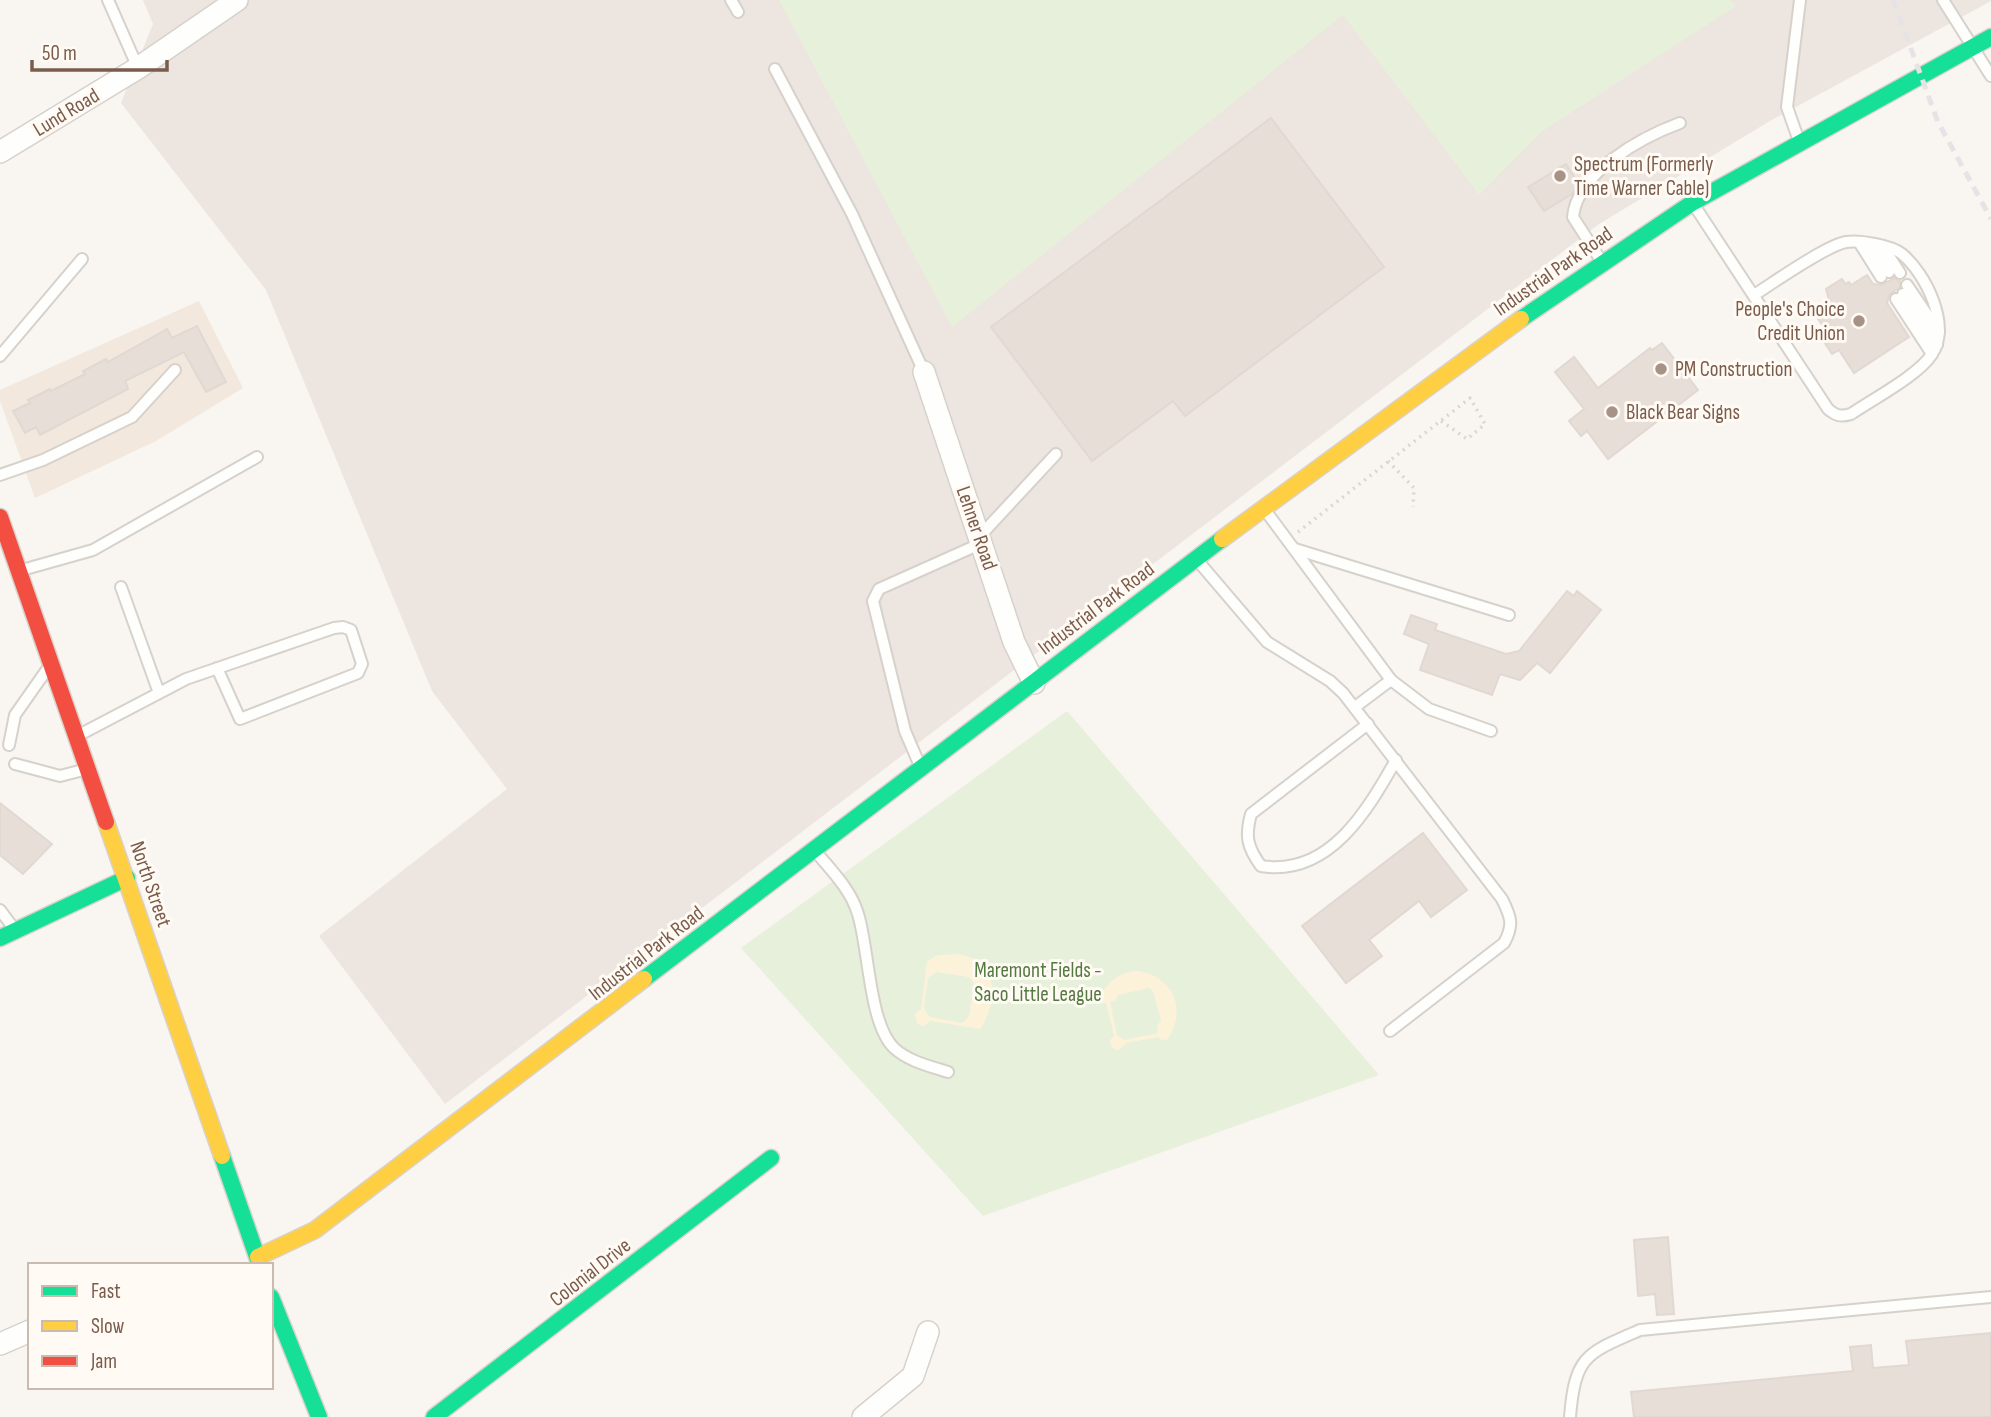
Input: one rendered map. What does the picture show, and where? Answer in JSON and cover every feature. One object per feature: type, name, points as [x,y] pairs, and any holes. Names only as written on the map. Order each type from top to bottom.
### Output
[{"type":"main road","name":"Industrial Park Road","points":[[259,1261],[316,1230],[1263,507],[1499,334],[1692,203],[1799,141],[1991,37]]},
{"type":"main road","name":"North Street","points":[[0,517],[127,878],[213,1136],[259,1261]]},
{"type":"main road","points":[[0,938],[127,878]]},
{"type":"main road","name":"Colonial Drive","points":[[434,1417],[771,1158]]},
{"type":"main road","points":[[273,1302],[319,1417]]},
{"type":"street","name":"Lund Road","points":[[0,152],[138,68],[237,0]]},
{"type":"street","name":"Lehner Road","points":[[924,372],[1014,642],[1034,683]]},
{"type":"street","points":[[0,1344],[28,1332]]},
{"type":"street","points":[[863,1417],[913,1376],[928,1332]]},
{"type":"lane","points":[[108,0],[138,68]]},
{"type":"lane","points":[[731,0],[738,12]]},
{"type":"lane","points":[[1799,141],[1787,107],[1800,0]]},
{"type":"lane","points":[[1943,0],[1991,76]]},
{"type":"lane","points":[[775,69],[852,214],[924,372]]},
{"type":"lane","points":[[1602,262],[1573,217],[1591,176],[1652,134],[1680,123]]},
{"type":"lane","points":[[1692,203],[1834,414],[1841,417],[1851,414],[1914,371],[1936,344],[1936,309],[1921,277],[1903,255],[1877,246],[1841,242],[1754,295]]},
{"type":"lane","points":[[1859,242],[1890,274],[1877,246]]},
{"type":"lane","points":[[0,356],[82,260]]},
{"type":"lane","points":[[1936,344],[1902,292],[1936,344]]},
{"type":"lane","points":[[0,475],[43,460],[132,417],[175,370]]},
{"type":"lane","points":[[921,769],[905,731],[873,601],[879,589],[981,540],[1056,454]]},
{"type":"lane","points":[[19,571],[93,550],[257,457]]},
{"type":"lane","points":[[1263,507],[1320,588],[1391,680],[1429,709],[1491,731]]},
{"type":"lane","points":[[1291,544],[1509,615]]},
{"type":"lane","points":[[1196,559],[1267,642],[1330,681],[1355,708],[1502,899],[1510,915],[1512,928],[1504,943],[1390,1031]]},
{"type":"lane","points":[[121,587],[159,693]]},
{"type":"lane","points":[[77,737],[186,679],[217,668],[343,626],[351,631],[362,664],[358,673],[240,719],[217,668]]},
{"type":"lane","points":[[9,745],[15,715],[51,662]]},
{"type":"lane","points":[[1355,708],[1391,680]]},
{"type":"lane","points":[[1368,724],[1251,814],[1245,834],[1250,851],[1261,866],[1280,869],[1308,861],[1337,844],[1358,822],[1396,760]]},
{"type":"lane","points":[[15,764],[60,776],[88,769]]},
{"type":"lane","points":[[814,850],[843,884],[858,912],[876,1013],[885,1037],[909,1058],[947,1072]]},
{"type":"lane","points":[[0,910],[16,932]]},
{"type":"lane","points":[[1570,1417],[1577,1370],[1604,1344],[1640,1330],[1991,1297]]},
{"type":"path","points":[[1291,544],[1388,461],[1470,398],[1485,424],[1467,439],[1441,421]]},
{"type":"path","points":[[1388,461],[1414,488],[1413,507]]},
{"type":"shaded area","points":[[143,0],[1991,1],[1770,121],[1599,224],[445,1104],[319,936],[507,789],[432,691],[266,290],[121,103],[153,24]]},
{"type":"shaded area","points":[[199,301],[243,388],[156,441],[35,498],[0,401],[0,390]]},
{"type":"green space","points":[[779,0],[1730,0],[1736,6],[1541,132],[1479,195],[1343,15],[952,327]]},
{"type":"green space","name":"Maremont Fields - Saco Little League","points":[[1067,711],[1379,1075],[983,1216],[741,948]]},
{"type":"sand","points":[[959,954],[972,958],[988,973],[992,995],[980,1029],[930,1021],[924,1026],[917,1024],[915,1014],[921,1009],[927,961],[938,955]],"holes":[[[936,972],[969,977],[974,983],[969,1016],[962,1023],[930,1017],[924,1009],[928,978]]]},
{"type":"sand","points":[[1139,971],[1161,980],[1174,996],[1174,1028],[1168,1039],[1161,1041],[1159,1037],[1126,1043],[1118,1051],[1111,1047],[1110,1040],[1114,1036],[1106,1003],[1101,1003],[1099,997],[1116,978]],"holes":[[[1149,988],[1153,992],[1161,1020],[1157,1026],[1158,1033],[1124,1040],[1117,1035],[1110,1002],[1116,1000],[1118,995]]]},
{"type":"building","points":[[1271,118],[1384,267],[1185,416],[1173,401],[1092,461],[991,327]]},
{"type":"building","name":"Spectrum (Formerly Time Warner Cable)","points":[[1566,164],[1578,183],[1572,194],[1544,211],[1528,187]]},
{"type":"building","name":"People's Choice Credit Union","points":[[1867,275],[1873,284],[1882,285],[1894,278],[1900,281],[1900,287],[1889,295],[1887,303],[1909,337],[1854,373],[1839,350],[1832,354],[1821,337],[1828,333],[1812,310],[1829,300],[1826,289],[1842,279],[1845,284],[1849,282],[1851,285]]},
{"type":"building","points":[[197,326],[226,382],[206,392],[184,352],[125,381],[128,389],[40,435],[36,427],[25,433],[13,411],[30,403],[28,400],[85,374],[83,371],[106,359],[108,362],[167,329],[172,338]]},
{"type":"building","points":[[1662,343],[1698,390],[1608,459],[1587,431],[1581,436],[1569,421],[1584,409],[1555,372],[1574,357],[1598,388],[1650,348],[1652,350]]},
{"type":"building","points":[[1567,591],[1574,596],[1577,591],[1601,610],[1550,673],[1537,663],[1520,680],[1500,674],[1492,695],[1420,670],[1429,644],[1404,634],[1411,615],[1437,624],[1435,630],[1506,654],[1519,651]]},
{"type":"building","points":[[0,803],[52,844],[23,874],[0,855]]},
{"type":"building","points":[[1423,833],[1467,890],[1431,917],[1419,901],[1369,940],[1382,956],[1346,983],[1302,926]]},
{"type":"building","points":[[1668,1237],[1674,1314],[1657,1315],[1655,1294],[1638,1296],[1634,1240]]},
{"type":"building","points":[[1991,1333],[1991,1417],[1634,1417],[1631,1392],[1853,1371],[1850,1347],[1871,1345],[1873,1368],[1909,1365],[1906,1341]]},
{"type":"railway","points":[[1893,0],[1938,122],[1991,219]]},
{"type":"traffic: fast","points":[[1521,319],[1692,203],[1991,37]]},
{"type":"traffic: fast","points":[[644,979],[1222,539]]},
{"type":"traffic: fast","points":[[0,938],[127,878]]},
{"type":"traffic: fast","points":[[222,1156],[259,1263]]},
{"type":"traffic: fast","points":[[434,1417],[771,1158]]},
{"type":"traffic: fast","points":[[273,1302],[319,1417]]},
{"type":"traffic: slow","points":[[1222,539],[1521,319]]},
{"type":"traffic: slow","points":[[106,822],[222,1156]]},
{"type":"traffic: slow","points":[[258,1257],[315,1230],[644,979]]},
{"type":"traffic: jam","points":[[0,517],[106,822]]},
{"type":"place","name":"Spectrum (Formerly Time Warner Cable)","points":[[1560,176]]},
{"type":"place","name":"People's Choice Credit Union","points":[[1859,321]]},
{"type":"place","name":"PM Construction","points":[[1661,369]]},
{"type":"place","name":"Black Bear Signs","points":[[1612,412]]}]
